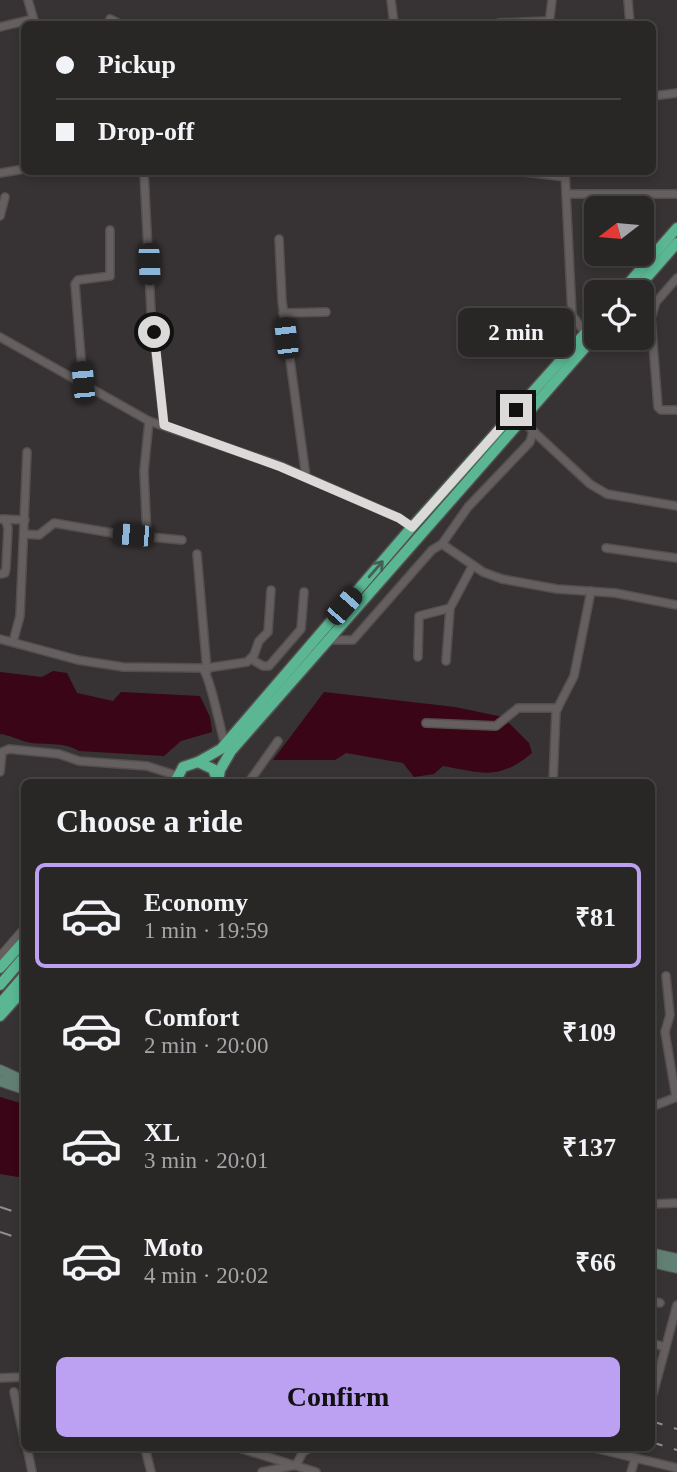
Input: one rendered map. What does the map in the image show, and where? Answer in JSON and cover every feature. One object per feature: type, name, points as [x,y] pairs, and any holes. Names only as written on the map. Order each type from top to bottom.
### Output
[{"type":"highway","points":[[632,280],[677,229]]},
{"type":"highway","points":[[645,280],[677,243]]},
{"type":"highway","points":[[177,779],[183,767],[207,760],[225,744],[412,527],[584,341]]},
{"type":"highway","points":[[219,779],[221,768],[231,751],[522,420],[584,342]]},
{"type":"highway","points":[[198,762],[213,769],[217,779]]},
{"type":"highway","points":[[0,968],[21,944]]},
{"type":"highway","points":[[0,985],[21,960]]},
{"type":"highway","points":[[0,1004],[21,980]]},
{"type":"highway","points":[[0,1016],[21,992]]},
{"type":"main road","points":[[0,1070],[21,1080]]},
{"type":"main road","points":[[0,1081],[21,1088]]},
{"type":"main road","points":[[655,1254],[677,1259]]},
{"type":"main road","points":[[655,1263],[677,1268]]},
{"type":"street","points":[[28,0],[34,21]]},
{"type":"street","points":[[391,0],[394,21]]},
{"type":"street","points":[[549,21],[552,0]]},
{"type":"street","points":[[628,0],[630,21]]},
{"type":"street","points":[[110,19],[114,21]]},
{"type":"street","points":[[0,27],[21,24]]},
{"type":"street","points":[[656,96],[677,93]]},
{"type":"street","points":[[0,173],[21,170]]},
{"type":"street","points":[[144,175],[150,301],[164,425]]},
{"type":"street","points":[[565,175],[572,315],[584,326]]},
{"type":"street","points":[[566,194],[677,194]]},
{"type":"street","points":[[0,216],[5,197]]},
{"type":"street","points":[[83,382],[75,284],[78,280],[110,276],[110,230]]},
{"type":"street","points":[[279,239],[283,313],[306,477]]},
{"type":"street","points":[[677,278],[656,302],[651,318],[658,407],[661,410],[677,411]]},
{"type":"street","points":[[283,313],[326,312]]},
{"type":"street","points":[[0,337],[149,421],[306,477],[412,527]]},
{"type":"street","points":[[522,420],[590,484],[607,494],[677,506]]},
{"type":"street","points":[[147,537],[144,471],[149,421]]},
{"type":"street","points":[[329,640],[353,640],[432,550],[442,544],[468,507],[530,442],[533,431]]},
{"type":"street","points":[[13,642],[20,616],[27,452]]},
{"type":"street","points":[[3,519],[25,520]]},
{"type":"street","points":[[0,574],[5,573],[6,568],[8,528],[3,519]]},
{"type":"street","points":[[24,534],[39,535],[54,523],[182,540]]},
{"type":"street","points":[[442,544],[473,565],[502,579],[677,605]]},
{"type":"street","points":[[606,548],[677,558]]},
{"type":"street","points":[[197,554],[207,670],[216,718],[225,744]]},
{"type":"street","points":[[446,661],[450,608],[473,565]]},
{"type":"street","points":[[0,639],[78,660],[123,667],[192,667],[207,670],[242,664],[251,659],[258,641],[268,632],[271,590]]},
{"type":"street","points":[[553,779],[554,725],[558,708],[574,676],[591,591]]},
{"type":"street","points":[[251,659],[263,666],[269,666],[301,629],[304,592]]},
{"type":"street","points":[[418,657],[419,616],[450,608]]},
{"type":"street","points":[[426,723],[496,726],[518,708],[558,708]]},
{"type":"street","points":[[251,779],[278,741]]},
{"type":"street","points":[[0,772],[2,752],[9,748],[59,754],[79,761],[147,766],[177,779]]},
{"type":"street","points":[[221,768],[226,779]]},
{"type":"street","points":[[0,957],[21,932]]},
{"type":"street","points":[[655,1105],[677,1097],[665,1032],[670,1015],[666,976]]},
{"type":"street","points":[[655,1204],[677,1203]]},
{"type":"street","points":[[655,1387],[677,1305]]},
{"type":"street","points":[[655,1344],[666,1347]]},
{"type":"street","points":[[1,1376],[21,1377]]},
{"type":"street","points":[[14,1392],[21,1424]]},
{"type":"street","points":[[28,1451],[32,1472]]},
{"type":"street","points":[[146,1451],[151,1472]]},
{"type":"street","points":[[249,1451],[316,1472]]},
{"type":"street","points":[[296,1465],[305,1451]]},
{"type":"street","points":[[604,1451],[677,1468]]},
{"type":"street","points":[[631,1472],[635,1460]]},
{"type":"street","points":[[262,1472],[296,1465]]},
{"type":"shaded area","points":[[53,671],[67,673],[77,693],[113,701],[121,692],[200,696],[210,717],[212,732],[181,741],[164,756],[79,751],[67,746],[27,742],[0,734],[0,672],[42,677]]},
{"type":"shaded area","points":[[324,692],[455,707],[503,717],[529,743],[532,753],[510,768],[500,771],[490,773],[443,766],[434,774],[414,777],[403,763],[346,753],[335,760],[273,760]]},
{"type":"shaded area","points":[[0,1097],[21,1103],[21,1176],[0,1174]]},
{"type":"railway","points":[[0,1207],[21,1214]]},
{"type":"railway","points":[[0,1232],[21,1239]]},
{"type":"railway","points":[[655,1422],[677,1429]]},
{"type":"railway","points":[[655,1443],[677,1450]]},
{"type":"route","points":[[154,332],[164,425],[281,467],[399,518],[412,527],[516,410]]}]
